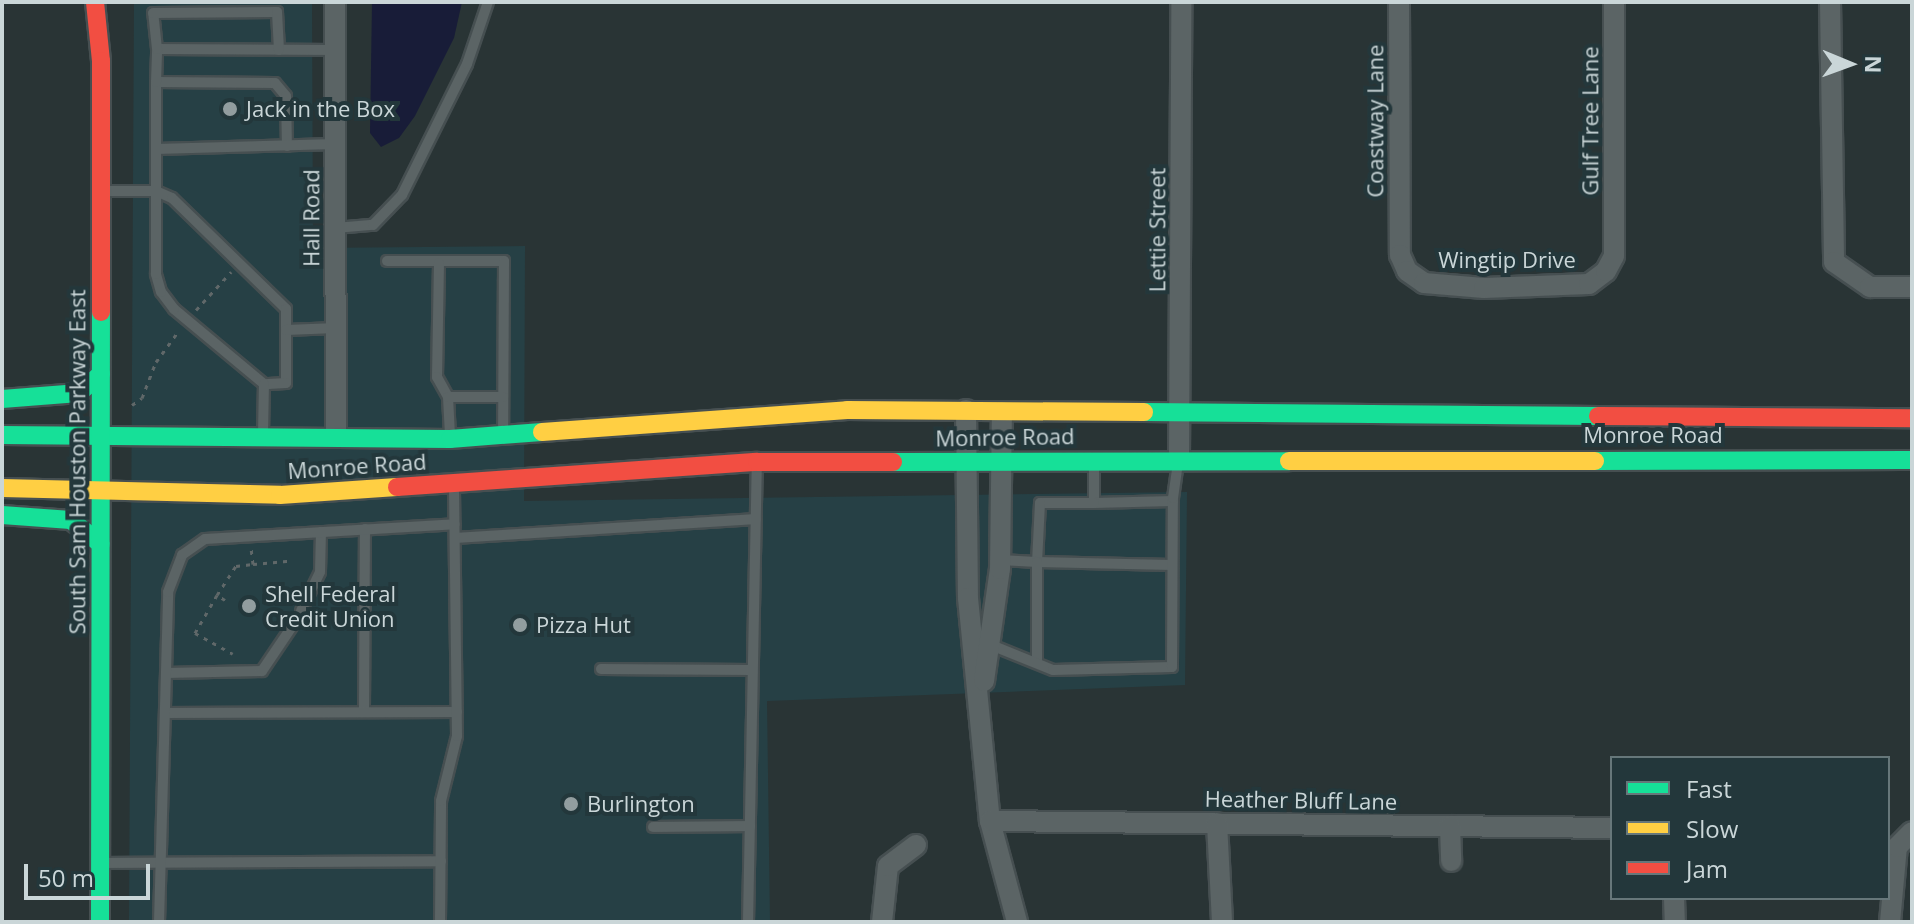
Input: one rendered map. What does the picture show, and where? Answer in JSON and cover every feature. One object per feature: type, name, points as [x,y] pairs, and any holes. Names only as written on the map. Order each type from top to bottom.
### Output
[{"type":"main road","name":"South Sam Houston Parkway East","points":[[95,2],[101,61],[100,922]]},
{"type":"main road","points":[[2,399],[79,393],[101,374]]},
{"type":"main road","name":"Monroe Road","points":[[2,435],[102,438],[336,435],[452,461],[503,436],[757,413],[966,410],[1180,415],[1486,437],[1790,438],[1912,418]]},
{"type":"main road","points":[[757,413],[757,462]]},
{"type":"main road","name":"Monroe Road","points":[[2,488],[280,495],[452,461],[1094,460],[1179,458],[1486,437],[1790,438],[1912,460]]},
{"type":"main road","points":[[2,515],[53,515],[71,520],[101,544]]},
{"type":"street","name":"Hall Road","points":[[335,2],[336,435]]},
{"type":"street","name":"Lettie Street","points":[[1179,458],[1181,2]]},
{"type":"street","name":"Coastway Lane","points":[[1399,2],[1400,239]]},
{"type":"street","name":"Gulf Tree Lane","points":[[1614,2],[1614,240]]},
{"type":"street","points":[[1830,2],[1830,242],[1834,262],[1870,287],[1912,287]]},
{"type":"street","name":"Wingtip Drive","points":[[1400,239],[1407,271],[1424,283],[1484,288],[1589,284],[1606,271],[1614,240]]},
{"type":"street","points":[[966,410],[968,598],[990,821],[1017,922]]},
{"type":"street","points":[[980,701],[991,645],[1000,560],[1002,412]]},
{"type":"street","name":"Heather Bluff Lane","points":[[990,821],[1610,828]]},
{"type":"street","points":[[1217,823],[1222,922]]},
{"type":"street","points":[[1450,826],[1451,861]]},
{"type":"street","points":[[1890,922],[1897,847],[1910,833]]},
{"type":"street","points":[[882,922],[888,866],[916,845]]},
{"type":"street","points":[[1674,900],[1675,922]]},
{"type":"lane","points":[[335,228],[373,225],[402,195],[467,64],[488,2]]},
{"type":"lane","points":[[101,191],[156,191],[172,198],[286,309],[286,383],[264,384],[174,309],[161,292],[156,274],[156,191],[156,82],[157,49],[152,21],[157,11],[277,12],[279,50]]},
{"type":"lane","points":[[157,49],[335,50]]},
{"type":"lane","points":[[156,82],[275,83],[286,96],[287,146]]},
{"type":"lane","points":[[156,149],[335,144]]},
{"type":"lane","points":[[387,261],[504,261],[503,436]]},
{"type":"lane","points":[[439,263],[437,377],[448,397],[452,461],[456,538],[457,712],[457,742],[441,801],[440,922]]},
{"type":"lane","points":[[286,330],[336,328]]},
{"type":"lane","points":[[263,437],[264,384]]},
{"type":"lane","points":[[448,397],[503,397]]},
{"type":"lane","points":[[991,645],[1053,670],[1172,667],[1173,501],[1179,458]]},
{"type":"lane","points":[[1094,460],[1094,503]]},
{"type":"lane","points":[[748,922],[757,462]]},
{"type":"lane","points":[[1037,661],[1040,503],[1173,501]]},
{"type":"lane","points":[[456,538],[755,519]]},
{"type":"lane","points":[[159,922],[168,592],[174,567],[190,546],[205,539],[455,524]]},
{"type":"lane","points":[[364,712],[365,529]]},
{"type":"lane","points":[[301,611],[320,572],[321,532]]},
{"type":"lane","points":[[1000,560],[1172,565]]},
{"type":"lane","points":[[166,673],[262,671],[293,625]]},
{"type":"lane","points":[[601,669],[752,670]]},
{"type":"lane","points":[[165,713],[457,712]]},
{"type":"lane","points":[[653,827],[750,826]]},
{"type":"lane","points":[[100,863],[441,861]]},
{"type":"path","points":[[250,536],[253,564]]},
{"type":"path","points":[[233,654],[195,633],[217,595],[236,566],[289,561]]},
{"type":"path","points":[[217,595],[225,600]]},
{"type":"shaded area","points":[[134,2],[312,2],[313,248],[525,246],[524,501],[1187,492],[1185,685],[767,701],[770,922],[129,922]]},
{"type":"water","points":[[372,2],[462,2],[454,38],[415,116],[399,138],[381,147],[370,133]]},
{"type":"traffic: fast","points":[[100,922],[101,312]]},
{"type":"traffic: fast","points":[[2,399],[79,393],[101,374]]},
{"type":"traffic: fast","points":[[1144,412],[1598,416]]},
{"type":"traffic: fast","points":[[2,435],[450,439],[542,432]]},
{"type":"traffic: fast","points":[[1595,461],[1912,460]]},
{"type":"traffic: fast","points":[[893,462],[1289,461]]},
{"type":"traffic: fast","points":[[2,515],[71,520],[101,544]]},
{"type":"traffic: slow","points":[[542,432],[847,410],[1144,412]]},
{"type":"traffic: slow","points":[[1289,461],[1595,461]]},
{"type":"traffic: slow","points":[[2,488],[280,495],[397,487]]},
{"type":"traffic: jam","points":[[95,2],[101,61],[101,312]]},
{"type":"traffic: jam","points":[[1598,416],[1912,418]]},
{"type":"traffic: jam","points":[[397,487],[757,462],[893,462]]},
{"type":"place","name":"Jack in the Box","points":[[230,109]]},
{"type":"place","name":"Shell Federal Credit Union","points":[[249,606]]},
{"type":"place","name":"Pizza Hut","points":[[520,625]]},
{"type":"place","name":"Burlington","points":[[571,804]]}]
